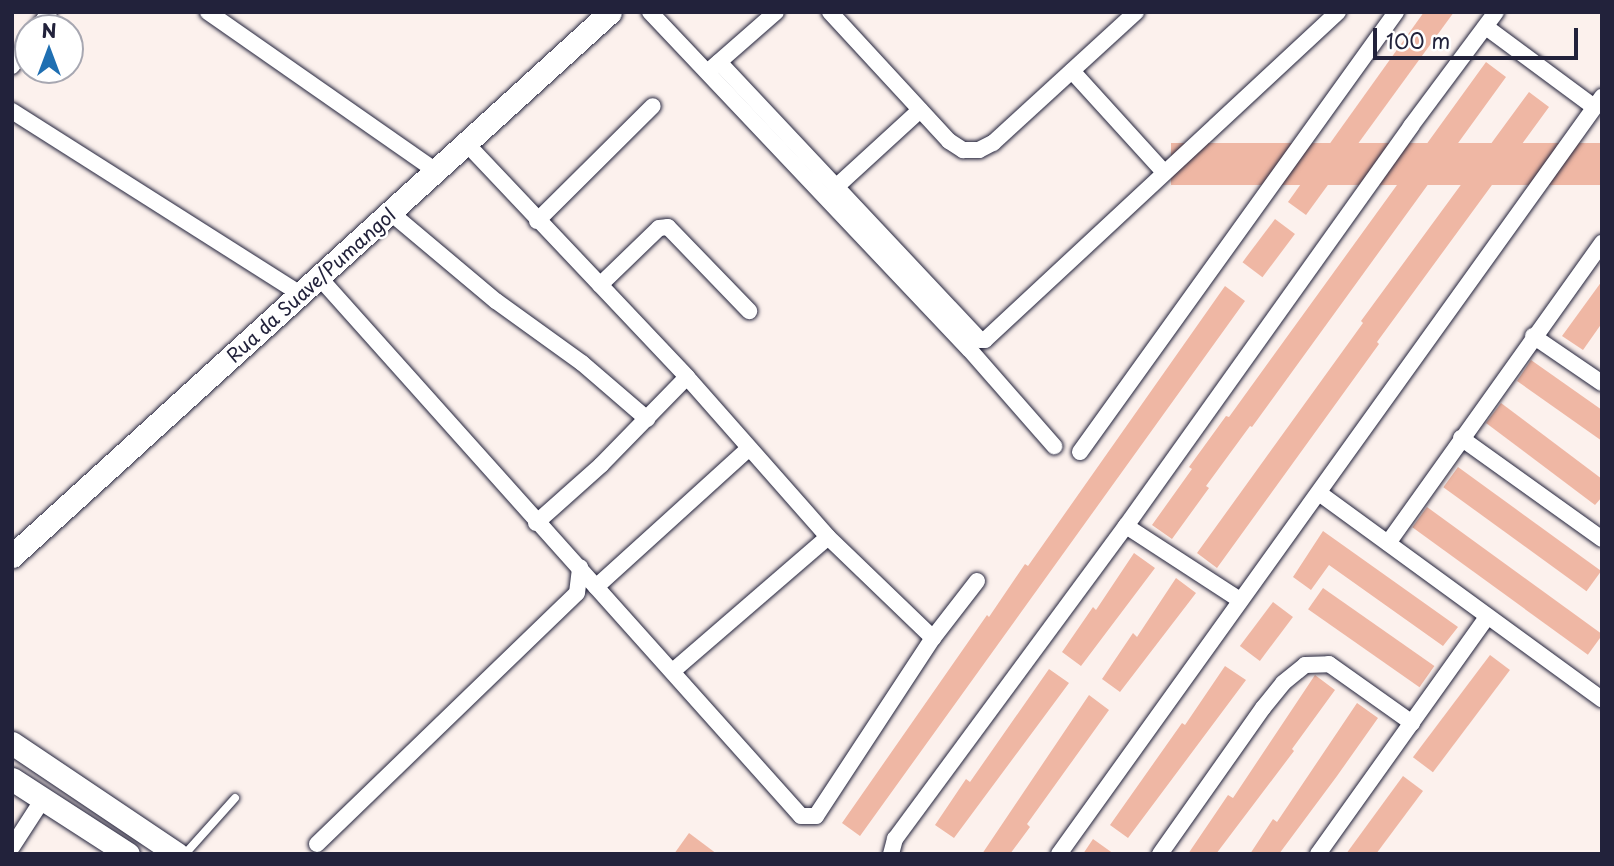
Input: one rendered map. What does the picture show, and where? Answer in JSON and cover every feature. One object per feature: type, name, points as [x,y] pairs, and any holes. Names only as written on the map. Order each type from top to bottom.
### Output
[{"type":"street","points":[[208,12],[436,171]]},
{"type":"street","name":"Rua da Suave/Pumangol","points":[[12,556],[610,12]]},
{"type":"street","points":[[650,12],[713,67],[836,187],[980,340],[985,340],[1338,12]]},
{"type":"street","points":[[713,67],[776,12]]},
{"type":"street","points":[[830,12],[949,141],[963,150],[979,150],[993,144],[1136,12]]},
{"type":"street","points":[[1080,452],[1396,12]]},
{"type":"street","points":[[891,854],[895,839],[1126,526],[1411,125],[1496,12]]},
{"type":"street","points":[[1059,854],[1598,102],[1486,27]]},
{"type":"street","points":[[713,67],[1054,446]]},
{"type":"street","points":[[1072,71],[1164,172]]},
{"type":"street","points":[[537,221],[653,106]]},
{"type":"street","points":[[836,187],[920,110]]},
{"type":"street","points":[[12,111],[300,294]]},
{"type":"street","points":[[466,143],[687,377],[828,537],[933,638]]},
{"type":"street","points":[[391,213],[496,301],[582,363],[647,419]]},
{"type":"street","points":[[600,285],[659,228],[668,227],[749,311]]},
{"type":"street","points":[[1388,542],[1533,335],[1602,243]]},
{"type":"street","points":[[318,276],[536,523],[580,567],[802,816],[808,819],[816,816],[933,638],[977,581]]},
{"type":"street","points":[[1533,335],[1602,383]]},
{"type":"street","points":[[536,523],[647,419],[687,377]]},
{"type":"street","points":[[1461,438],[1602,539]]},
{"type":"street","points":[[596,586],[748,449]]},
{"type":"street","points":[[1319,493],[1602,698]]},
{"type":"street","points":[[1126,526],[1240,600]]},
{"type":"street","points":[[674,670],[828,537]]},
{"type":"street","points":[[317,844],[577,593],[580,567]]},
{"type":"street","points":[[1318,854],[1487,617]]},
{"type":"street","points":[[1160,854],[1263,708],[1283,683],[1305,665],[1329,664],[1412,723]]},
{"type":"street","points":[[12,743],[177,854]]},
{"type":"street","points":[[12,779],[128,854]]},
{"type":"street","points":[[12,847],[43,799]]},
{"type":"lane","points":[[186,854],[235,798]]},
{"type":"building","points":[[1424,12],[1454,12],[1306,215],[1288,202]]},
{"type":"building","points":[[1486,62],[1506,77],[1252,427],[1250,426],[1206,486],[1209,488],[1172,539],[1152,525],[1192,469],[1189,467],[1226,416],[1229,417]]},
{"type":"building","points":[[1529,92],[1549,107],[1377,342],[1379,344],[1217,568],[1197,553],[1363,323],[1361,321]]},
{"type":"building","points":[[1171,143],[1602,143],[1602,185],[1171,185]]},
{"type":"building","points":[[1275,219],[1295,234],[1262,277],[1243,262]]},
{"type":"building","points":[[1602,281],[1602,323],[1583,350],[1562,336]]},
{"type":"building","points":[[1225,286],[1245,301],[860,836],[842,823],[987,615],[989,617],[1025,564],[1028,566]]},
{"type":"building","points":[[1531,360],[1602,410],[1602,441],[1517,381]]},
{"type":"building","points":[[1501,403],[1602,479],[1602,497],[1595,505],[1486,423]]},
{"type":"building","points":[[1458,467],[1601,571],[1587,591],[1443,487]]},
{"type":"building","points":[[1427,507],[1602,634],[1588,655],[1412,527]]},
{"type":"building","points":[[1323,531],[1458,627],[1443,646],[1329,565],[1311,590],[1293,577]]},
{"type":"building","points":[[1134,553],[1155,568],[1081,666],[1062,652],[1093,607],[1096,610]]},
{"type":"building","points":[[1176,578],[1196,593],[1120,692],[1102,679],[1133,633],[1137,637]]},
{"type":"building","points":[[1323,588],[1434,666],[1419,687],[1308,609]]},
{"type":"building","points":[[1273,602],[1293,617],[1260,661],[1240,646]]},
{"type":"building","points":[[1490,655],[1510,670],[1433,772],[1413,757]]},
{"type":"building","points":[[1225,666],[1246,680],[1128,838],[1110,825],[1182,723],[1185,725]]},
{"type":"building","points":[[1049,669],[1069,683],[954,838],[935,825],[966,779],[970,782]]},
{"type":"building","points":[[1315,675],[1335,690],[1292,749],[1294,751],[1216,854],[1188,854],[1228,795],[1233,798]]},
{"type":"building","points":[[1089,695],[1109,710],[1027,824],[1030,827],[1010,854],[982,854]]},
{"type":"building","points":[[1357,703],[1378,718],[1337,776],[1279,854],[1250,854],[1273,819],[1277,822]]},
{"type":"building","points":[[1403,776],[1423,791],[1376,854],[1346,854]]},
{"type":"building","points":[[689,833],[717,854],[674,854]]},
{"type":"building","points":[[1093,839],[1114,854],[1083,854]]}]
